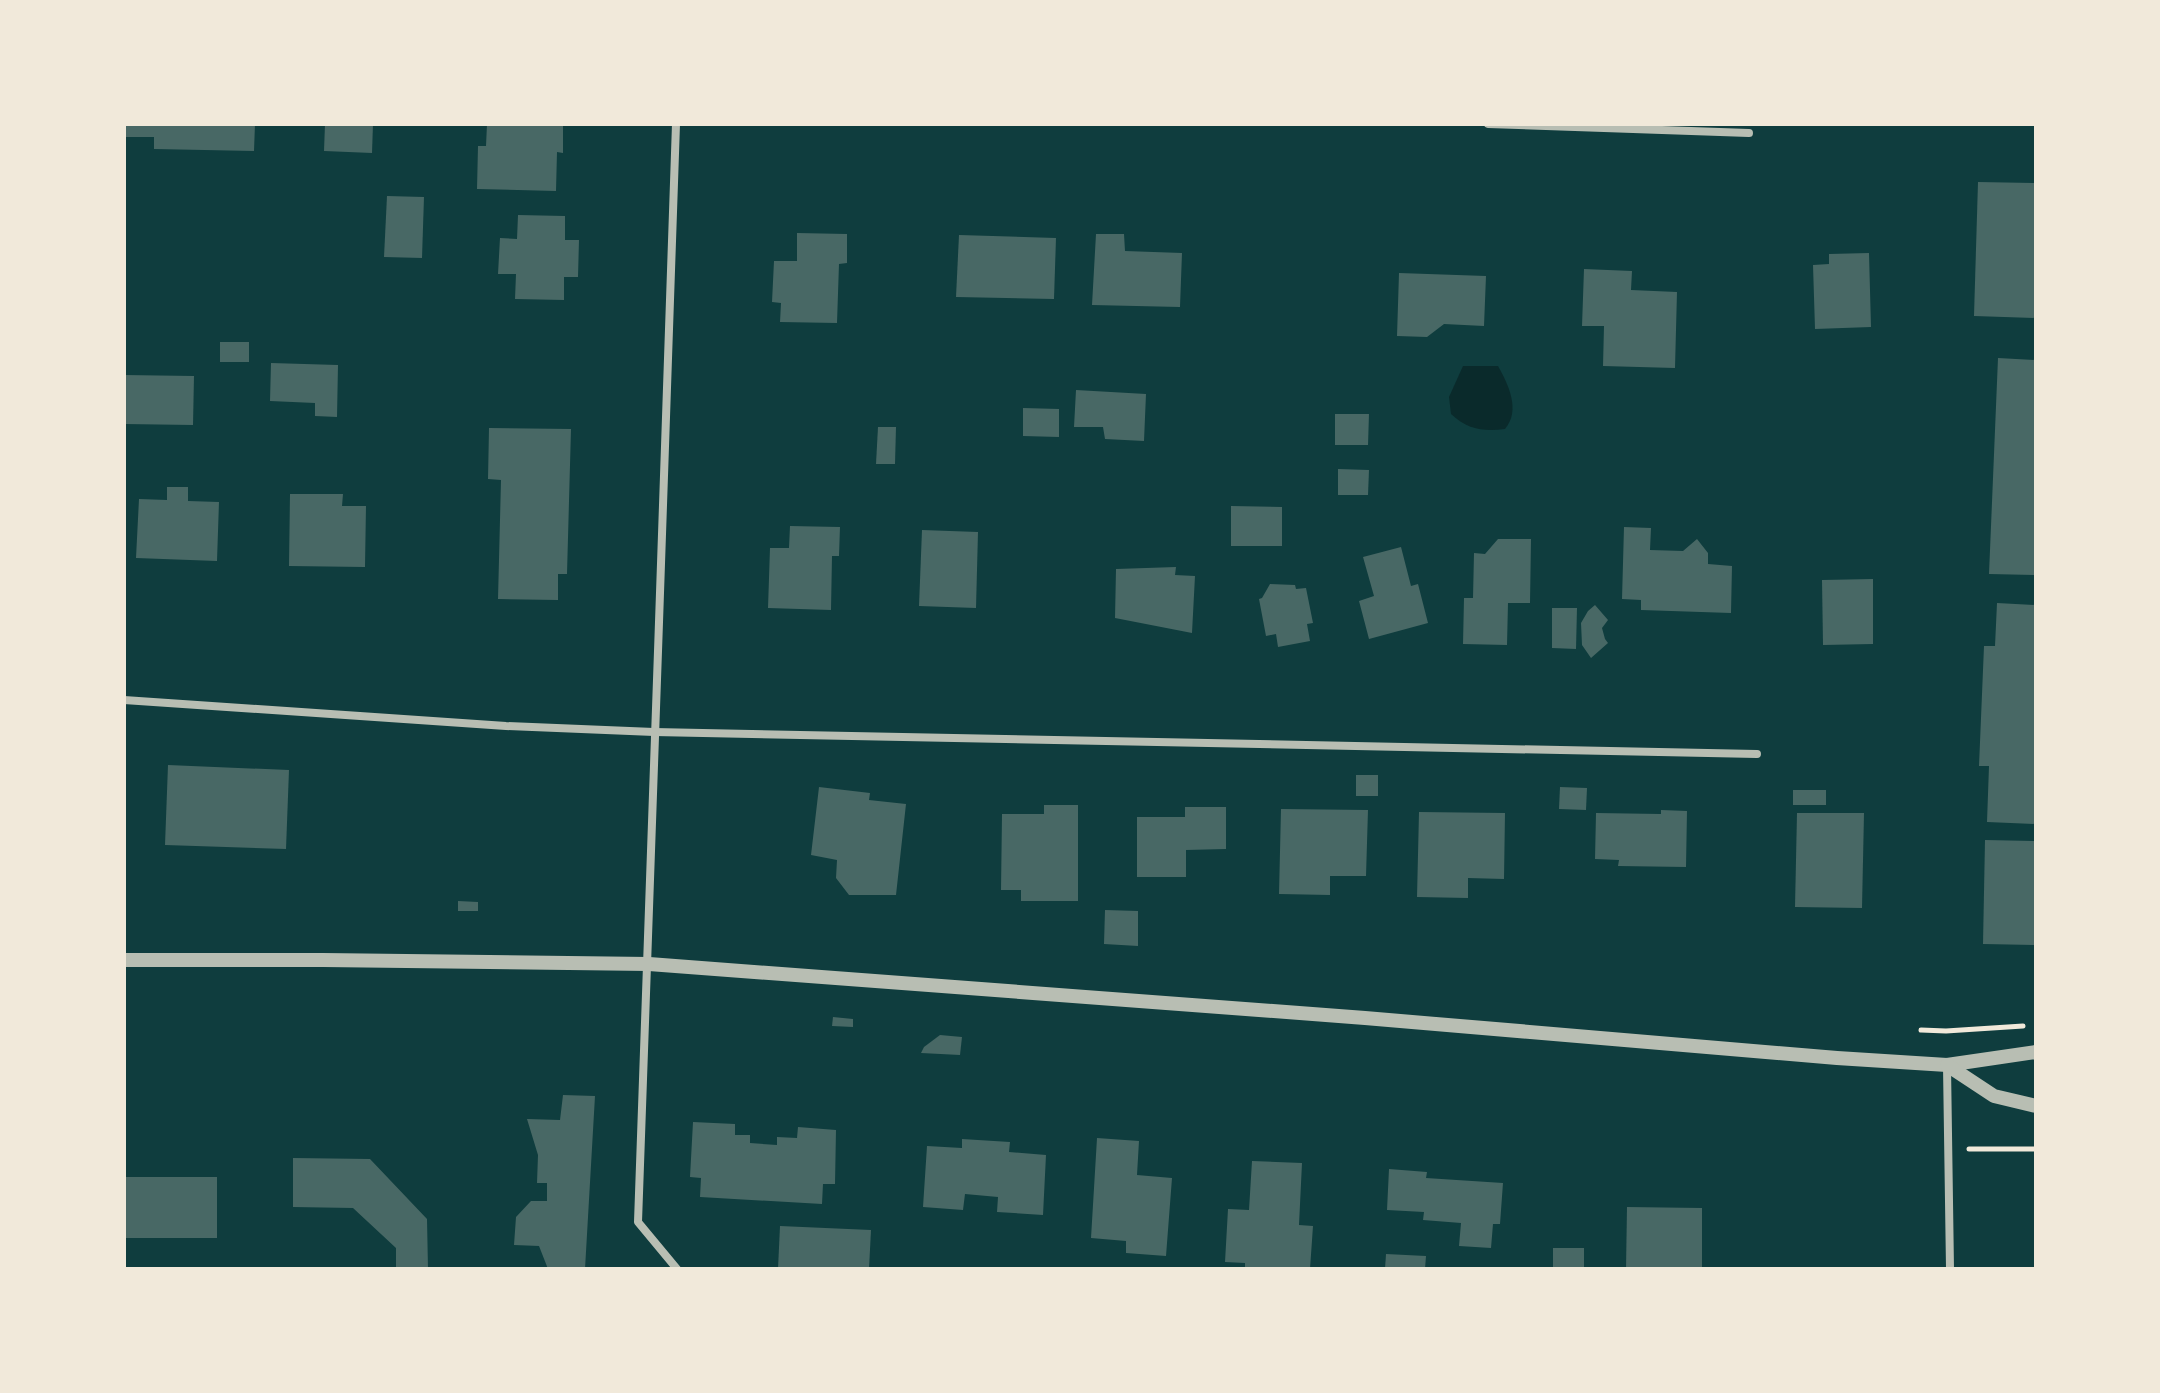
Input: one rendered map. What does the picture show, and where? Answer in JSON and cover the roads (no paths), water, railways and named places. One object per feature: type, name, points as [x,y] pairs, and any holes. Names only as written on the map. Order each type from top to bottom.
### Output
[{"type":"street","points":[[676,124],[638,1222],[677,1269]]},
{"type":"street","points":[[1488,124],[1749,133]]},
{"type":"street","points":[[124,700],[506,726],[654,732],[1757,754]]},
{"type":"street","points":[[124,960],[649,964],[1947,1065],[2036,1052]]},
{"type":"street","points":[[1947,1065],[1994,1096],[2036,1106]]},
{"type":"street","points":[[1947,1065],[1950,1269]]},
{"type":"water","points":[[1463,366],[1498,366],[1509,389],[1512,405],[1510,422],[1505,429],[1476,428],[1451,414],[1449,397]]}]
